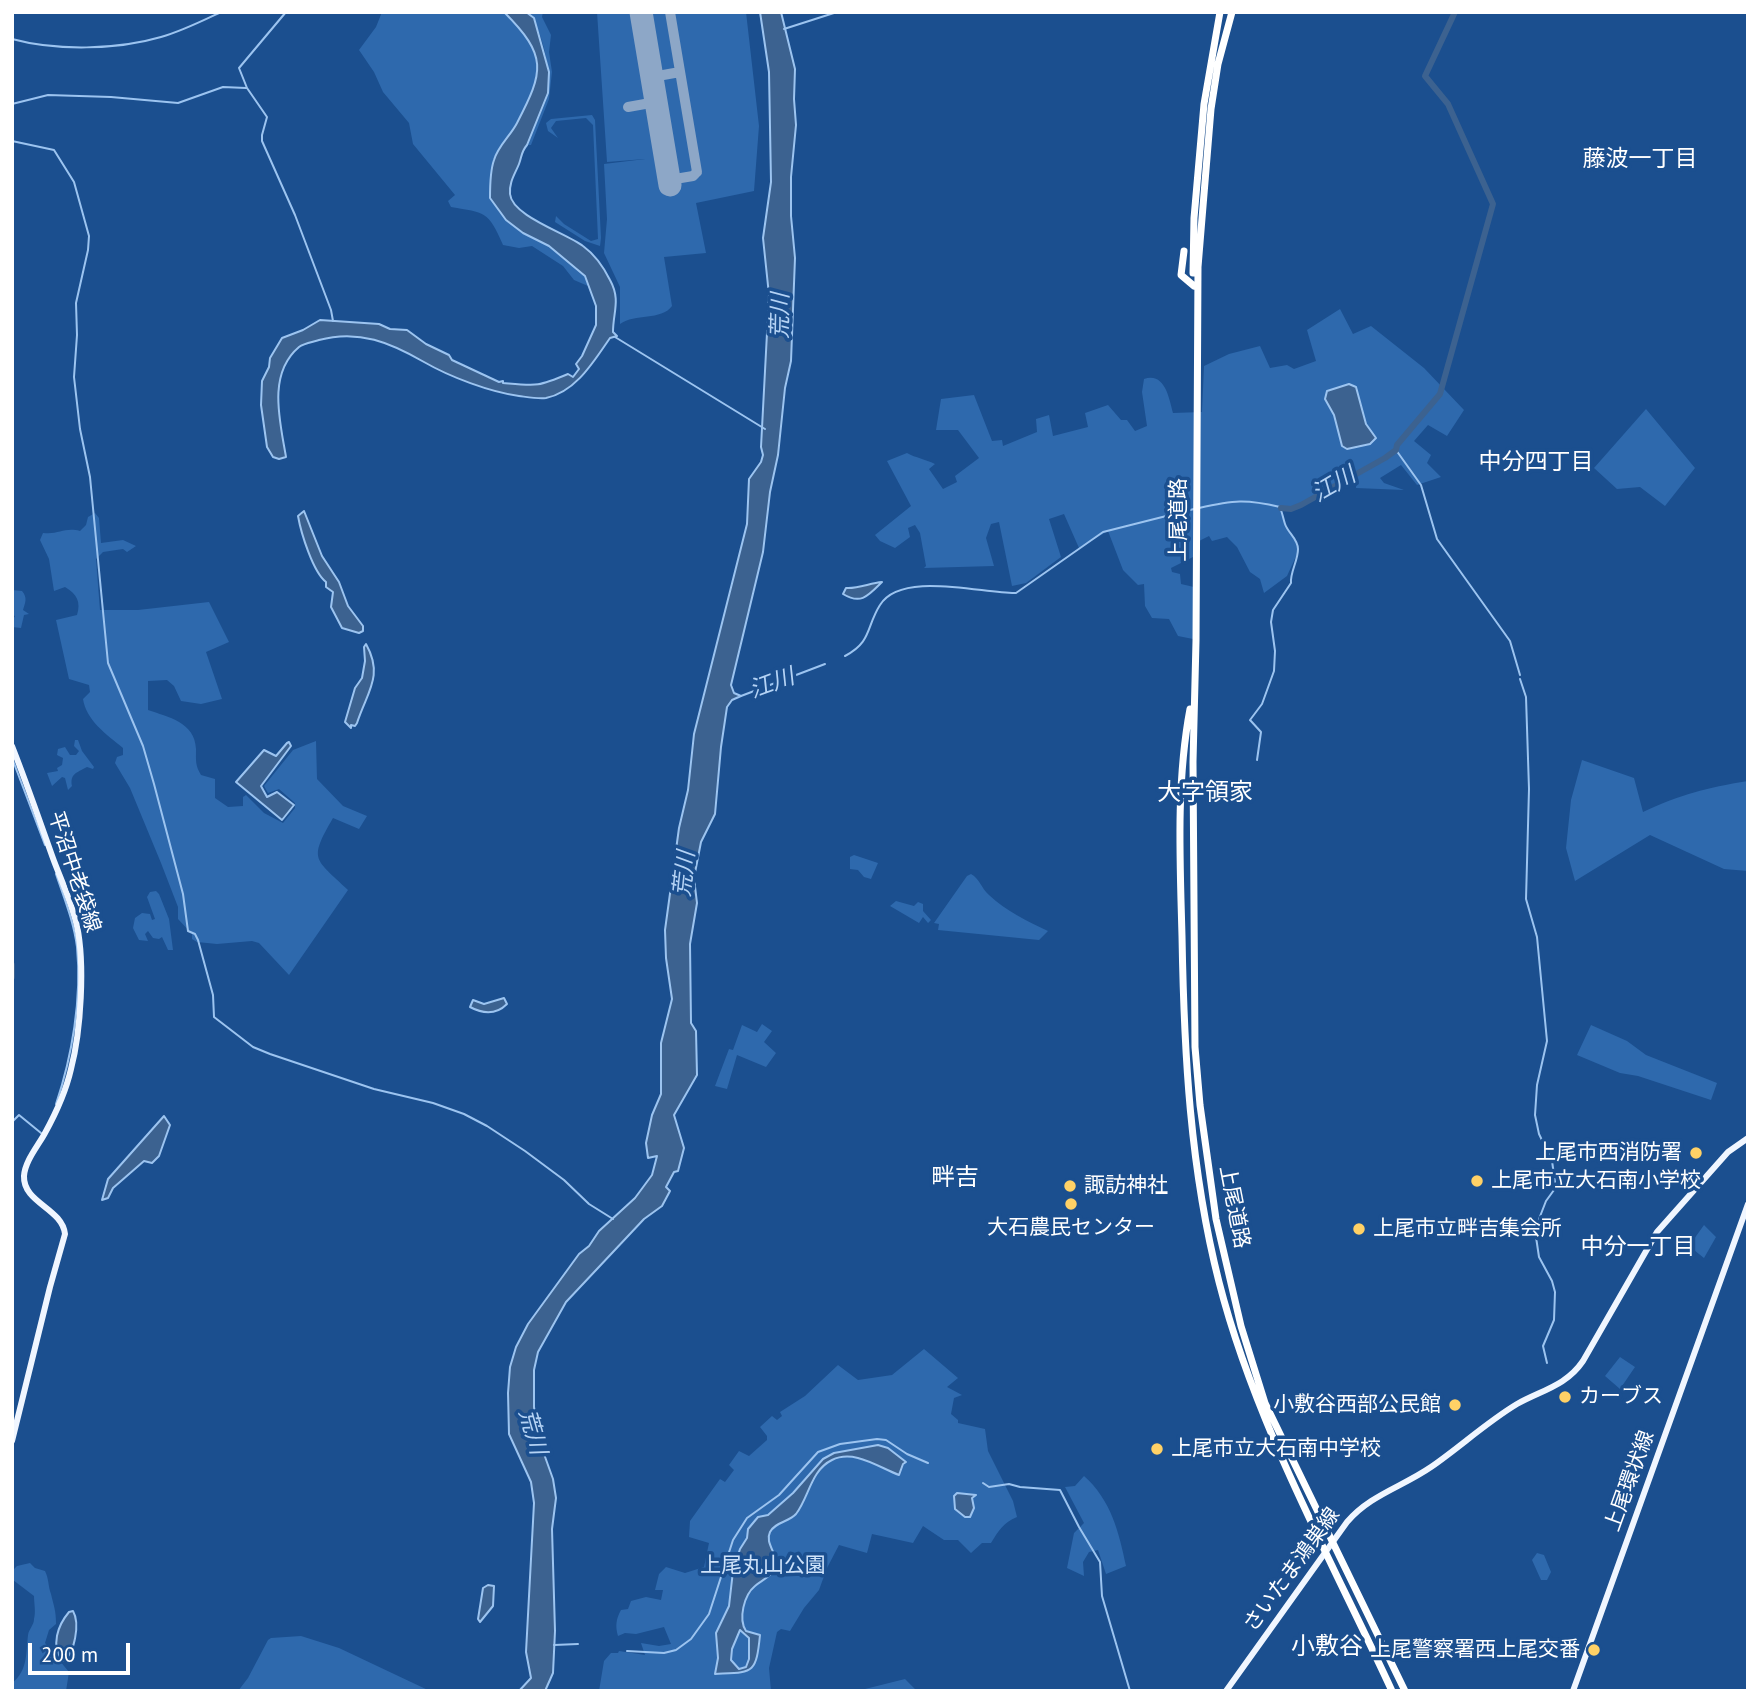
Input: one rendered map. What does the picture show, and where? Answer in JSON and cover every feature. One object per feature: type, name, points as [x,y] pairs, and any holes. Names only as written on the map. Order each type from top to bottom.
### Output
[{"type":"highway","name":"上尾道路","points":[[1198,348],[1194,227],[1203,116],[1220,12]]},
{"type":"highway","name":"上尾道路","points":[[1232,12],[1218,64],[1210,118],[1198,267],[1193,693],[1195,1047],[1204,1138],[1216,1219],[1241,1326],[1265,1403],[1405,1691]]},
{"type":"highway","points":[[1184,251],[1181,275],[1194,286]]},
{"type":"highway","name":"上尾道路","points":[[1193,693],[1182,763],[1181,921],[1184,1045],[1197,1171],[1219,1282],[1270,1430],[1392,1691]]},
{"type":"main road","name":"平沼中老袋線","points":[[12,746],[73,912],[80,958],[79,1015],[71,1069],[55,1115],[24,1176],[30,1193],[58,1216],[64,1225],[65,1234],[12,1441]]},
{"type":"main road","name":"さいたま鴻巣線","points":[[1226,1691],[1353,1514],[1370,1500],[1421,1474],[1514,1406],[1553,1389],[1574,1373],[1657,1232],[1728,1152],[1748,1138]]},
{"type":"main road","name":"上尾環状線","points":[[1573,1691],[1748,1204]]},
{"type":"green space","points":[[382,12],[504,12],[526,34],[536,57],[539,74],[527,104],[493,163],[490,188],[499,212],[522,233],[549,246],[576,266],[585,276],[588,286],[574,280],[563,266],[532,246],[519,248],[503,245],[493,225],[484,215],[451,207],[448,201],[455,195],[413,144],[409,123],[383,92],[374,72],[359,50],[376,27]]},
{"type":"green space","points":[[526,12],[543,12],[542,17],[551,35],[549,52],[552,72],[549,99],[531,145],[527,145],[549,86],[541,38],[532,18]]},
{"type":"green space","points":[[597,12],[635,12],[665,187],[700,177],[673,12],[746,12],[759,126],[754,191],[696,203],[706,253],[664,257],[672,306],[661,314],[620,324],[620,287],[604,253],[607,219],[604,164],[645,159],[607,162]]},
{"type":"green space","points":[[648,12],[667,12],[677,69],[658,73]]},
{"type":"green space","points":[[678,75],[694,172],[674,176],[659,79]]},
{"type":"green space","points":[[592,115],[595,120],[600,246],[585,241],[555,222],[556,216],[591,241],[598,239],[593,125],[586,118],[556,121],[551,128],[558,138],[548,131],[546,123],[551,119]]},
{"type":"green space","points":[[1340,309],[1353,334],[1371,326],[1424,368],[1464,410],[1447,436],[1428,425],[1414,441],[1431,455],[1427,463],[1441,477],[1417,485],[1401,465],[1380,478],[1384,483],[1404,490],[1356,488],[1357,475],[1353,475],[1307,502],[1280,508],[1287,528],[1297,544],[1298,552],[1287,576],[1264,593],[1260,579],[1250,572],[1237,547],[1227,537],[1212,541],[1209,536],[1197,542],[1199,554],[1171,568],[1172,572],[1180,574],[1181,584],[1194,587],[1193,639],[1178,636],[1169,619],[1152,618],[1145,606],[1144,584],[1138,585],[1123,570],[1108,531],[1079,548],[1064,514],[1049,519],[1061,557],[1026,583],[1012,586],[999,522],[991,524],[986,538],[994,566],[924,568],[926,566],[920,533],[915,525],[908,528],[910,537],[895,548],[880,541],[875,535],[911,506],[887,461],[907,453],[935,464],[929,469],[943,489],[957,482],[955,476],[979,458],[958,430],[936,430],[941,399],[974,395],[992,441],[1002,440],[1003,446],[1037,432],[1036,419],[1049,415],[1053,436],[1088,427],[1085,413],[1108,405],[1121,420],[1127,420],[1135,431],[1147,426],[1142,392],[1144,379],[1157,379],[1161,383],[1168,394],[1173,413],[1202,412],[1204,366],[1229,354],[1260,346],[1270,368],[1287,365],[1294,369],[1316,361],[1307,330]]},
{"type":"green space","points":[[1646,409],[1695,468],[1665,506],[1640,487],[1617,489],[1594,468]]},
{"type":"green space","points":[[95,513],[99,518],[101,543],[123,540],[136,546],[127,552],[123,549],[103,552],[96,559],[100,610],[138,610],[209,602],[229,642],[206,652],[222,699],[201,704],[181,701],[174,686],[167,680],[148,681],[148,710],[172,718],[191,732],[199,772],[215,779],[215,798],[228,807],[243,806],[243,797],[246,795],[264,813],[283,823],[295,808],[295,803],[279,789],[268,793],[264,786],[293,750],[316,741],[317,779],[343,806],[367,816],[359,829],[333,818],[325,832],[318,851],[319,858],[348,890],[289,975],[259,943],[252,941],[217,944],[192,939],[192,934],[178,919],[178,907],[161,863],[130,788],[115,763],[117,757],[123,755],[123,748],[88,714],[83,699],[90,692],[89,685],[69,679],[56,620],[77,615],[78,602],[65,587],[54,591],[49,559],[40,540],[43,533],[80,531],[86,525],[88,517]]},
{"type":"green space","points":[[12,590],[22,591],[26,600],[23,610],[29,614],[24,615],[21,628],[12,627],[12,618],[15,617],[12,611]]},
{"type":"green space","points":[[75,740],[78,740],[93,769],[87,767],[75,774],[68,790],[65,778],[62,777],[52,786],[47,773],[58,771],[57,768],[62,765],[63,758],[57,755],[58,749],[65,747],[70,755],[76,755],[79,751],[74,746]]},
{"type":"green space","points":[[1582,760],[1634,778],[1643,812],[1694,792],[1748,781],[1748,871],[1724,869],[1650,835],[1575,881],[1566,848],[1571,800]]},
{"type":"green space","points":[[854,855],[878,863],[871,879],[864,877],[858,870],[850,869],[850,857]]},
{"type":"green space","points":[[971,874],[1002,906],[1048,931],[1039,940],[938,930],[939,924],[934,923]]},
{"type":"green space","points":[[156,891],[169,919],[173,950],[168,950],[162,937],[153,938],[148,931],[145,934],[148,941],[139,940],[133,928],[135,918],[142,913],[150,914],[152,920],[155,919],[147,897],[150,892]]},
{"type":"green space","points":[[896,901],[914,906],[918,902],[923,904],[923,911],[931,920],[928,923],[923,917],[919,923],[890,906]]},
{"type":"green space","points":[[762,1024],[772,1031],[764,1042],[776,1053],[766,1067],[737,1055],[727,1089],[715,1086],[729,1049],[733,1050],[742,1025],[757,1032]]},
{"type":"green space","points":[[1591,1025],[1627,1041],[1646,1055],[1717,1083],[1711,1100],[1638,1076],[1620,1073],[1577,1055]]},
{"type":"green space","points":[[1704,1225],[1716,1237],[1704,1258],[1689,1246]]},
{"type":"green space","name":"上尾丸山公園","points":[[924,1349],[958,1378],[947,1387],[962,1395],[954,1398],[951,1414],[958,1423],[985,1429],[988,1451],[1013,1501],[1017,1517],[1002,1527],[991,1543],[982,1543],[971,1553],[958,1540],[944,1540],[923,1526],[913,1543],[872,1534],[867,1553],[839,1545],[819,1590],[790,1631],[781,1629],[777,1632],[769,1668],[771,1691],[599,1691],[604,1661],[611,1653],[619,1651],[645,1655],[641,1643],[659,1646],[671,1644],[664,1627],[618,1636],[618,1616],[621,1610],[628,1609],[631,1601],[646,1597],[661,1600],[663,1590],[655,1590],[659,1574],[666,1567],[685,1573],[704,1567],[709,1543],[689,1537],[690,1521],[720,1479],[725,1482],[734,1470],[729,1465],[739,1451],[749,1456],[767,1440],[760,1427],[772,1416],[777,1420],[782,1416],[780,1412],[805,1396],[838,1365],[858,1380],[892,1375]]},
{"type":"green space","points":[[1620,1357],[1635,1367],[1620,1389],[1605,1376]]},
{"type":"green space","points":[[1084,1476],[1107,1506],[1117,1529],[1126,1566],[1106,1574],[1098,1550],[1089,1552],[1083,1562],[1084,1576],[1067,1568],[1074,1533],[1084,1523],[1065,1487],[1075,1486]]},
{"type":"green space","points":[[1537,1553],[1544,1555],[1551,1572],[1547,1580],[1541,1580],[1532,1560]]},
{"type":"green space","points":[[30,1563],[45,1571],[47,1577],[56,1624],[49,1630],[45,1643],[69,1672],[66,1691],[12,1691],[12,1683],[24,1667],[28,1635],[35,1610],[34,1596],[13,1580],[12,1571],[17,1566]]},
{"type":"green space","points":[[301,1636],[339,1648],[430,1691],[238,1691],[268,1640]]},
{"type":"green space","points":[[905,1679],[917,1691],[857,1691]]},
{"type":"water","points":[[504,12],[526,12],[534,18],[549,72],[548,93],[513,178],[510,194],[513,202],[529,217],[583,246],[598,262],[610,280],[615,294],[613,332],[617,336],[610,338],[591,366],[575,382],[557,395],[546,398],[508,394],[470,383],[399,349],[361,337],[334,337],[306,344],[299,347],[289,358],[279,384],[279,413],[286,457],[273,457],[267,447],[261,405],[262,381],[270,358],[282,338],[320,320],[379,324],[390,329],[407,330],[426,344],[449,355],[452,360],[503,383],[537,384],[568,374],[573,377],[579,369],[576,364],[596,325],[596,306],[585,276],[549,246],[523,233],[506,220],[490,198],[491,174],[496,155],[517,123],[533,90],[537,64],[535,53],[528,41]]},
{"type":"water","name":"荒川","points":[[760,12],[781,12],[795,69],[796,125],[791,177],[791,216],[795,258],[791,361],[763,552],[731,685],[734,693],[741,696],[732,700],[727,707],[715,814],[701,842],[694,878],[697,903],[690,944],[691,1023],[696,1031],[697,1075],[674,1115],[684,1148],[678,1171],[674,1172],[666,1187],[670,1191],[662,1206],[644,1219],[566,1302],[538,1352],[534,1370],[534,1407],[539,1440],[553,1479],[556,1498],[552,1529],[555,1631],[553,1673],[545,1691],[519,1691],[531,1678],[526,1652],[534,1503],[531,1482],[509,1434],[510,1367],[516,1347],[528,1324],[579,1254],[589,1246],[599,1231],[635,1198],[652,1175],[657,1156],[648,1158],[646,1143],[652,1115],[661,1094],[661,1043],[672,999],[665,930],[679,828],[688,790],[694,734],[747,524],[749,479],[763,455],[761,447],[769,295],[763,238],[771,182],[769,72]]},
{"type":"water","points":[[1349,384],[1356,387],[1366,424],[1376,438],[1370,444],[1347,449],[1342,446],[1334,415],[1325,399],[1327,391]]},
{"type":"water","points":[[304,511],[322,556],[339,582],[348,606],[363,626],[363,631],[359,633],[342,628],[331,607],[333,592],[326,587],[326,582],[317,570],[302,532],[298,516]]},
{"type":"water","points":[[882,582],[860,599],[843,594],[846,588]]},
{"type":"water","points":[[366,644],[374,665],[374,675],[357,723],[355,726],[351,725],[351,728],[345,722],[355,688],[362,678]]},
{"type":"water","points":[[287,743],[291,746],[261,786],[267,797],[277,792],[294,805],[282,820],[236,782],[264,750],[276,756]]},
{"type":"water","points":[[504,998],[507,1004],[494,1012],[470,1007],[473,1000],[484,1004]]},
{"type":"water","points":[[164,1116],[170,1125],[159,1156],[152,1163],[144,1161],[113,1188],[108,1198],[102,1200],[108,1179]]},
{"type":"water","points":[[878,1445],[888,1448],[906,1462],[899,1475],[866,1460],[849,1457],[832,1460],[819,1470],[796,1514],[770,1532],[769,1541],[775,1568],[751,1590],[745,1601],[742,1620],[746,1631],[760,1635],[754,1664],[750,1669],[738,1673],[715,1674],[718,1658],[716,1633],[729,1606],[733,1571],[748,1529],[758,1517],[768,1515],[793,1493],[823,1459],[834,1453]],"holes":[[[740,1630],[749,1638],[749,1659],[746,1667],[739,1669],[731,1660],[732,1649]]]},
{"type":"water","points":[[957,1493],[976,1495],[972,1498],[974,1508],[970,1517],[965,1517],[955,1509],[954,1496]]},
{"type":"water","points":[[494,1586],[493,1606],[480,1622],[478,1619],[483,1588]]},
{"type":"water","points":[[73,1611],[76,1623],[75,1638],[71,1652],[63,1661],[57,1649],[57,1636],[65,1617]]},
{"type":"waterway","points":[[12,39],[48,46],[106,47],[169,35],[221,12]]},
{"type":"waterway","points":[[286,12],[239,68],[247,88],[267,117],[262,141],[295,215],[333,321]]},
{"type":"waterway","points":[[784,29],[837,12]]},
{"type":"waterway","name":"江川","points":[[1281,508],[1291,509],[1301,505],[1385,458],[1396,450],[1397,445],[1440,394],[1493,204],[1448,104],[1425,76],[1455,12]]},
{"type":"waterway","points":[[12,104],[48,95],[178,103],[223,87],[246,88]]},
{"type":"waterway","points":[[12,141],[54,150],[74,182],[89,236],[76,303],[74,377],[80,429],[90,477],[108,663],[143,746],[183,894],[188,931],[195,934],[198,940],[213,995],[214,1017],[253,1047],[270,1054],[374,1089],[433,1103],[464,1114],[525,1151],[564,1180],[589,1204],[613,1219]]},
{"type":"waterway","points":[[615,337],[765,429]]},
{"type":"waterway","points":[[1396,450],[1421,485],[1437,539],[1510,641],[1520,675]]},
{"type":"waterway","points":[[1199,508],[1240,502],[1280,507],[1286,527],[1298,545],[1291,583],[1273,610],[1271,622],[1275,651],[1274,671],[1262,704],[1250,720],[1261,732],[1257,760]]},
{"type":"waterway","name":"江川","points":[[845,656],[864,640],[880,605],[891,594],[906,588],[924,586],[1016,593],[1103,532],[1194,509]]},
{"type":"waterway","name":"江川","points":[[741,696],[825,664]]},
{"type":"waterway","points":[[1520,679],[1526,697],[1529,789],[1526,899],[1537,937],[1547,1041],[1537,1085],[1535,1115],[1539,1134],[1552,1161],[1555,1182],[1554,1190],[1539,1219],[1536,1237],[1539,1257],[1555,1292],[1554,1320],[1543,1346],[1547,1363]]},
{"type":"waterway","points":[[12,758],[45,845]]},
{"type":"waterway","points":[[56,874],[74,928],[78,966],[74,1027],[67,1067],[56,1104]]},
{"type":"waterway","points":[[12,965],[12,977]]},
{"type":"waterway","points":[[12,1122],[19,1115],[41,1133]]},
{"type":"waterway","points":[[627,1651],[664,1653],[676,1650],[691,1639],[709,1614],[733,1540],[747,1518],[779,1495],[818,1452],[840,1444],[877,1439],[886,1440],[907,1454],[928,1463]]},
{"type":"waterway","points":[[983,1483],[989,1487],[1009,1484],[1060,1490],[1100,1562],[1102,1596],[1130,1691]]},
{"type":"waterway","points":[[554,1645],[578,1644]]},
{"type":"taxiway","points":[[669,180],[693,176],[697,172],[670,12]]},
{"type":"taxiway","points":[[652,77],[680,72]]},
{"type":"taxiway","points":[[628,107],[656,102]]},
{"type":"runway","points":[[641,12],[670,185]]},
{"type":"place","name":"上尾市西消防署","points":[[1696,1153]]},
{"type":"place","name":"上尾市立大石南小学校","points":[[1477,1181]]},
{"type":"place","name":"諏訪神社","points":[[1070,1186]]},
{"type":"place","name":"大石農民センター","points":[[1071,1204]]},
{"type":"place","name":"上尾市立畔吉集会所","points":[[1359,1229]]},
{"type":"place","name":"カーブス","points":[[1565,1397]]},
{"type":"place","name":"小敷谷西部公民館","points":[[1455,1405]]},
{"type":"place","name":"上尾市立大石南中学校","points":[[1157,1449]]},
{"type":"place","name":"上尾警察署西上尾交番","points":[[1594,1650]]},
{"type":"district","name":"藤波一丁目","points":[[1640,159]]},
{"type":"district","name":"中分四丁目","points":[[1536,462]]},
{"type":"district","name":"大字領家","points":[[1205,793]]},
{"type":"district","name":"畔吉","points":[[955,1178]]},
{"type":"district","name":"中分一丁目","points":[[1638,1247]]},
{"type":"district","name":"小敷谷","points":[[1327,1647]]}]
